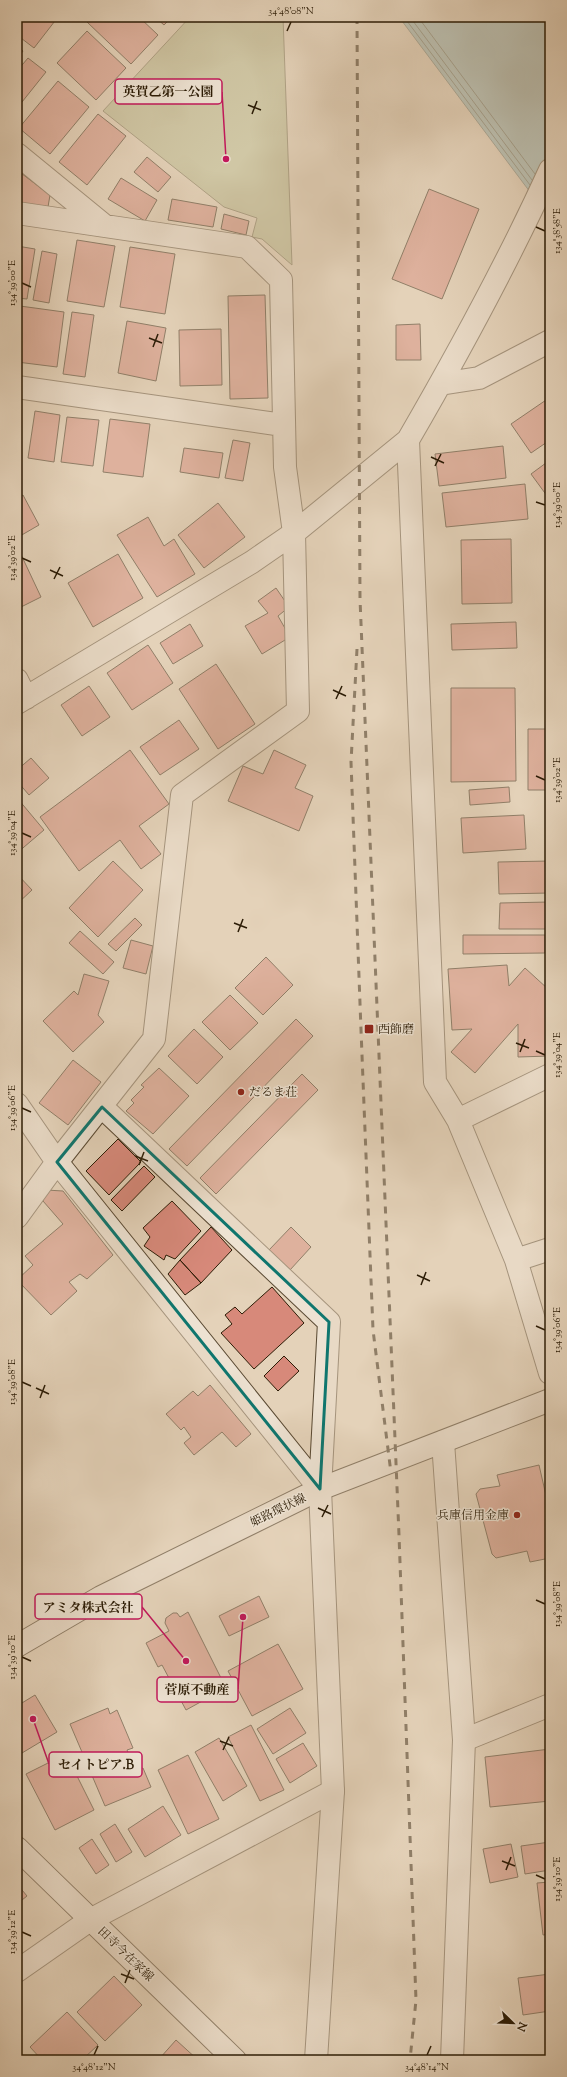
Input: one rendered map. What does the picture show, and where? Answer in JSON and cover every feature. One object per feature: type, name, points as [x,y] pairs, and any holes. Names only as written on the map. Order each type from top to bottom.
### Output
[{"type":"street","points":[[17,154],[106,226]]},
{"type":"street","points":[[20,693],[252,562],[294,533],[408,440],[440,384],[528,218],[550,170]]},
{"type":"street","points":[[17,213],[248,247],[281,280],[283,426],[285,467],[294,533],[298,711],[182,795],[154,1039],[102,1107],[57,1162],[17,1217]]},
{"type":"street","points":[[440,384],[479,378],[550,341]]},
{"type":"street","points":[[17,387],[283,426]]},
{"type":"street","points":[[408,440],[435,1082],[458,1120],[516,1260],[550,1374]]},
{"type":"street","points":[[458,1120],[550,1076]]},
{"type":"street","points":[[17,1104],[57,1162],[320,1489]]},
{"type":"street","points":[[102,1107],[329,1322],[320,1489],[332,1790],[316,2060]]},
{"type":"street","points":[[516,1260],[550,1249]]},
{"type":"street","name":"姫路環状線","points":[[17,1646],[101,1597],[320,1489],[550,1400]]},
{"type":"street","points":[[443,1442],[464,1740],[452,2060]]},
{"type":"street","points":[[464,1740],[550,1705]]},
{"type":"street","points":[[17,1971],[90,1920],[332,1790]]},
{"type":"street","name":"田寺今在家線","points":[[17,1848],[235,2060]]},
{"type":"highlighted area","points":[[102,1107],[329,1322],[320,1489],[57,1162]]},
{"type":"green space","points":[[190,17],[283,17],[292,265],[262,239],[252,237],[257,218],[224,207],[103,111]]},
{"type":"water","points":[[399,17],[550,17],[550,215],[539,204]]},
{"type":"building","points":[[17,17],[58,17],[34,48],[17,35]]},
{"type":"building","points":[[92,17],[139,17],[158,35],[131,64],[87,22]]},
{"type":"building","points":[[155,17],[172,17],[164,25]]},
{"type":"building","points":[[87,31],[126,68],[96,100],[57,63]]},
{"type":"building","points":[[17,46],[23,51],[17,59]]},
{"type":"building","points":[[28,58],[46,72],[18,107],[17,71]]},
{"type":"building","points":[[58,81],[89,107],[50,154],[19,128]]},
{"type":"building","points":[[98,114],[126,136],[87,185],[59,162]]},
{"type":"building","points":[[147,157],[171,177],[158,192],[134,172]]},
{"type":"building","points":[[17,170],[50,195],[48,207],[17,203]]},
{"type":"building","points":[[121,178],[157,200],[145,221],[108,199]]},
{"type":"building","points":[[429,189],[479,209],[442,299],[392,279]]},
{"type":"building","points":[[172,199],[217,207],[213,227],[168,220]]},
{"type":"building","points":[[224,214],[249,221],[246,235],[221,229]]},
{"type":"building","points":[[77,240],[115,246],[104,307],[67,301]]},
{"type":"building","points":[[17,246],[35,249],[27,299],[17,298]]},
{"type":"building","points":[[130,247],[175,254],[165,314],[120,307]]},
{"type":"building","points":[[42,251],[57,254],[49,303],[33,300]]},
{"type":"building","points":[[265,295],[268,398],[230,399],[228,296]]},
{"type":"building","points":[[20,306],[64,312],[57,367],[17,362],[17,330]]},
{"type":"building","points":[[72,312],[94,315],[85,377],[63,374]]},
{"type":"building","points":[[127,321],[166,328],[156,381],[118,373]]},
{"type":"building","points":[[420,324],[421,360],[396,360],[396,325]]},
{"type":"building","points":[[221,329],[222,385],[180,386],[179,330]]},
{"type":"building","points":[[549,398],[550,440],[531,453],[511,424]]},
{"type":"building","points":[[35,411],[60,415],[54,462],[28,458]]},
{"type":"building","points":[[67,417],[99,420],[93,466],[61,462]]},
{"type":"building","points":[[110,419],[150,424],[143,477],[103,472]]},
{"type":"building","points":[[233,440],[250,443],[243,481],[225,478]]},
{"type":"building","points":[[503,446],[506,478],[439,486],[435,454]]},
{"type":"building","points":[[184,448],[223,453],[219,478],[180,472]]},
{"type":"building","points":[[550,460],[550,500],[531,474]]},
{"type":"building","points":[[525,484],[528,519],[446,527],[442,493]]},
{"type":"building","points":[[23,495],[39,525],[20,536],[17,531],[17,498]]},
{"type":"building","points":[[218,503],[245,537],[204,568],[178,535]]},
{"type":"building","points":[[148,517],[164,546],[174,539],[195,574],[157,597],[117,535]]},
{"type":"building","points":[[511,539],[512,603],[462,604],[461,540]]},
{"type":"building","points":[[17,546],[41,597],[17,609]]},
{"type":"building","points":[[118,554],[143,598],[93,627],[68,583]]},
{"type":"building","points":[[276,588],[289,607],[278,616],[290,637],[262,654],[245,626],[268,613],[258,601]]},
{"type":"building","points":[[546,610],[550,610],[550,686]]},
{"type":"building","points":[[516,622],[517,648],[452,650],[451,624]]},
{"type":"building","points":[[190,624],[203,646],[173,664],[160,643]]},
{"type":"building","points":[[148,645],[173,683],[132,710],[107,673]]},
{"type":"building","points":[[216,664],[255,724],[218,749],[179,689]]},
{"type":"building","points":[[89,686],[110,717],[82,736],[61,705]]},
{"type":"building","points":[[451,688],[515,688],[516,781],[451,782]]},
{"type":"building","points":[[179,720],[199,749],[160,775],[140,747]]},
{"type":"building","points":[[528,729],[550,729],[550,790],[528,790]]},
{"type":"building","points":[[130,750],[169,804],[139,826],[161,854],[141,869],[120,840],[79,871],[40,817]]},
{"type":"building","points":[[274,750],[306,765],[295,788],[313,796],[299,831],[228,801],[243,766],[263,774]]},
{"type":"building","points":[[31,758],[49,778],[29,795],[17,781],[17,770]]},
{"type":"building","points":[[509,787],[510,802],[470,805],[469,790]]},
{"type":"building","points":[[18,799],[44,830],[17,853],[17,800]]},
{"type":"building","points":[[524,815],[526,849],[463,853],[461,818]]},
{"type":"building","points":[[113,861],[143,890],[98,937],[69,908]]},
{"type":"building","points":[[550,861],[550,893],[499,894],[498,862]]},
{"type":"building","points":[[17,874],[32,890],[17,904]]},
{"type":"building","points":[[550,902],[550,929],[499,929],[500,903]]},
{"type":"building","points":[[135,918],[142,925],[116,951],[108,944]]},
{"type":"building","points":[[80,931],[114,962],[103,974],[69,943]]},
{"type":"building","points":[[463,935],[545,935],[545,953],[463,954]]},
{"type":"building","points":[[131,940],[153,946],[146,974],[123,968]]},
{"type":"building","points":[[266,957],[293,985],[263,1015],[235,988]]},
{"type":"building","points":[[507,965],[509,986],[525,968],[548,989],[550,1056],[518,1057],[518,1024],[475,1073],[451,1052],[472,1029],[452,1030],[448,969]]},
{"type":"building","points":[[84,974],[109,981],[98,1015],[104,1022],[73,1052],[43,1021],[74,991],[78,995]]},
{"type":"building","points":[[230,995],[258,1023],[230,1050],[202,1022]]},
{"type":"building","name":"だるま荘","points":[[296,1019],[313,1036],[187,1166],[169,1149]]},
{"type":"building","points":[[194,1029],[223,1057],[197,1084],[168,1056]]},
{"type":"building","points":[[73,1060],[101,1082],[68,1125],[39,1103]]},
{"type":"building","points":[[159,1068],[189,1096],[153,1134],[126,1111],[134,1103],[131,1100],[144,1087],[141,1085]]},
{"type":"building","name":"だるま荘","points":[[302,1074],[318,1090],[216,1194],[200,1178]]},
{"type":"building","points":[[118,1139],[141,1162],[109,1195],[86,1171]]},
{"type":"building","points":[[144,1166],[155,1177],[122,1211],[111,1200]]},
{"type":"building","points":[[46,1190],[63,1191],[113,1255],[87,1279],[80,1274],[69,1282],[77,1291],[51,1315],[17,1280],[33,1265],[25,1256],[63,1224],[43,1201]]},
{"type":"building","points":[[172,1201],[201,1231],[175,1259],[166,1255],[164,1260],[144,1246],[150,1237],[143,1228]]},
{"type":"building","points":[[211,1227],[232,1250],[201,1283],[180,1260]]},
{"type":"building","points":[[291,1227],[311,1247],[290,1270],[269,1250]]},
{"type":"building","points":[[180,1260],[201,1283],[185,1295],[168,1274]]},
{"type":"building","points":[[272,1287],[304,1323],[254,1369],[221,1333],[232,1324],[225,1315],[235,1307],[242,1314]]},
{"type":"building","points":[[284,1356],[299,1371],[278,1391],[264,1376]]},
{"type":"building","points":[[210,1385],[251,1434],[236,1447],[222,1432],[194,1455],[184,1443],[191,1437],[184,1427],[181,1430],[166,1414],[193,1391],[198,1396]]},
{"type":"building","points":[[539,1465],[550,1513],[550,1558],[530,1562],[527,1551],[496,1558],[492,1554],[476,1494],[480,1489],[500,1486],[497,1475]]},
{"type":"building","points":[[259,1596],[269,1617],[229,1636],[219,1616]]},
{"type":"building","points":[[188,1612],[226,1688],[186,1710],[162,1665],[158,1667],[146,1643],[169,1631],[165,1623],[166,1618],[173,1613],[177,1613],[180,1617]]},
{"type":"building","points":[[278,1644],[303,1689],[252,1716],[228,1671]]},
{"type":"building","points":[[35,1695],[57,1732],[17,1756],[17,1706]]},
{"type":"building","points":[[108,1708],[110,1714],[117,1710],[133,1748],[127,1750],[136,1771],[143,1768],[151,1787],[105,1806],[70,1724]]},
{"type":"building","points":[[290,1708],[306,1733],[273,1754],[257,1729]]},
{"type":"building","points":[[251,1725],[284,1790],[260,1801],[228,1737]]},
{"type":"building","points":[[219,1738],[247,1786],[223,1801],[195,1752]]},
{"type":"building","points":[[303,1743],[317,1766],[290,1783],[276,1759]]},
{"type":"building","points":[[550,1749],[550,1801],[490,1807],[485,1757]]},
{"type":"building","points":[[66,1754],[94,1810],[55,1830],[26,1774]]},
{"type":"building","points":[[188,1755],[219,1819],[188,1834],[158,1770]]},
{"type":"building","points":[[163,1806],[181,1835],[145,1857],[128,1829]]},
{"type":"building","points":[[115,1824],[132,1852],[116,1862],[100,1834]]},
{"type":"building","points":[[92,1839],[109,1865],[96,1874],[79,1848]]},
{"type":"building","points":[[550,1842],[550,1870],[525,1874],[521,1846]]},
{"type":"building","points":[[511,1844],[518,1877],[490,1883],[483,1849]]},
{"type":"building","points":[[550,1882],[550,1934],[543,1935],[537,1883]]},
{"type":"building","points":[[17,1884],[27,1896],[17,1904]]},
{"type":"building","points":[[550,1974],[550,2011],[523,2015],[518,1978]]},
{"type":"building","points":[[114,1976],[142,2005],[105,2041],[77,2012]]},
{"type":"building","points":[[67,2012],[98,2045],[82,2060],[42,2060],[30,2047]]},
{"type":"building","points":[[176,2040],[198,2060],[161,2060],[160,2058]]},
{"type":"railway","points":[[357,17],[360,599],[399,1535],[416,2000],[410,2060]]},
{"type":"railway","points":[[357,649],[351,762],[373,1330],[391,1473]]},
{"type":"place","name":"英賀乙第一公園","points":[[226,159]]},
{"type":"place","name":"西飾磨","points":[[369,1029]]},
{"type":"place","name":"だるま荘","points":[[241,1092]]},
{"type":"place","name":"兵庫信用金庫","points":[[517,1515]]},
{"type":"place","name":"菅原不動産","points":[[243,1617]]},
{"type":"place","name":"アミタ株式会社","points":[[186,1661]]},
{"type":"place","name":"セイトピア.B","points":[[33,1719]]}]
